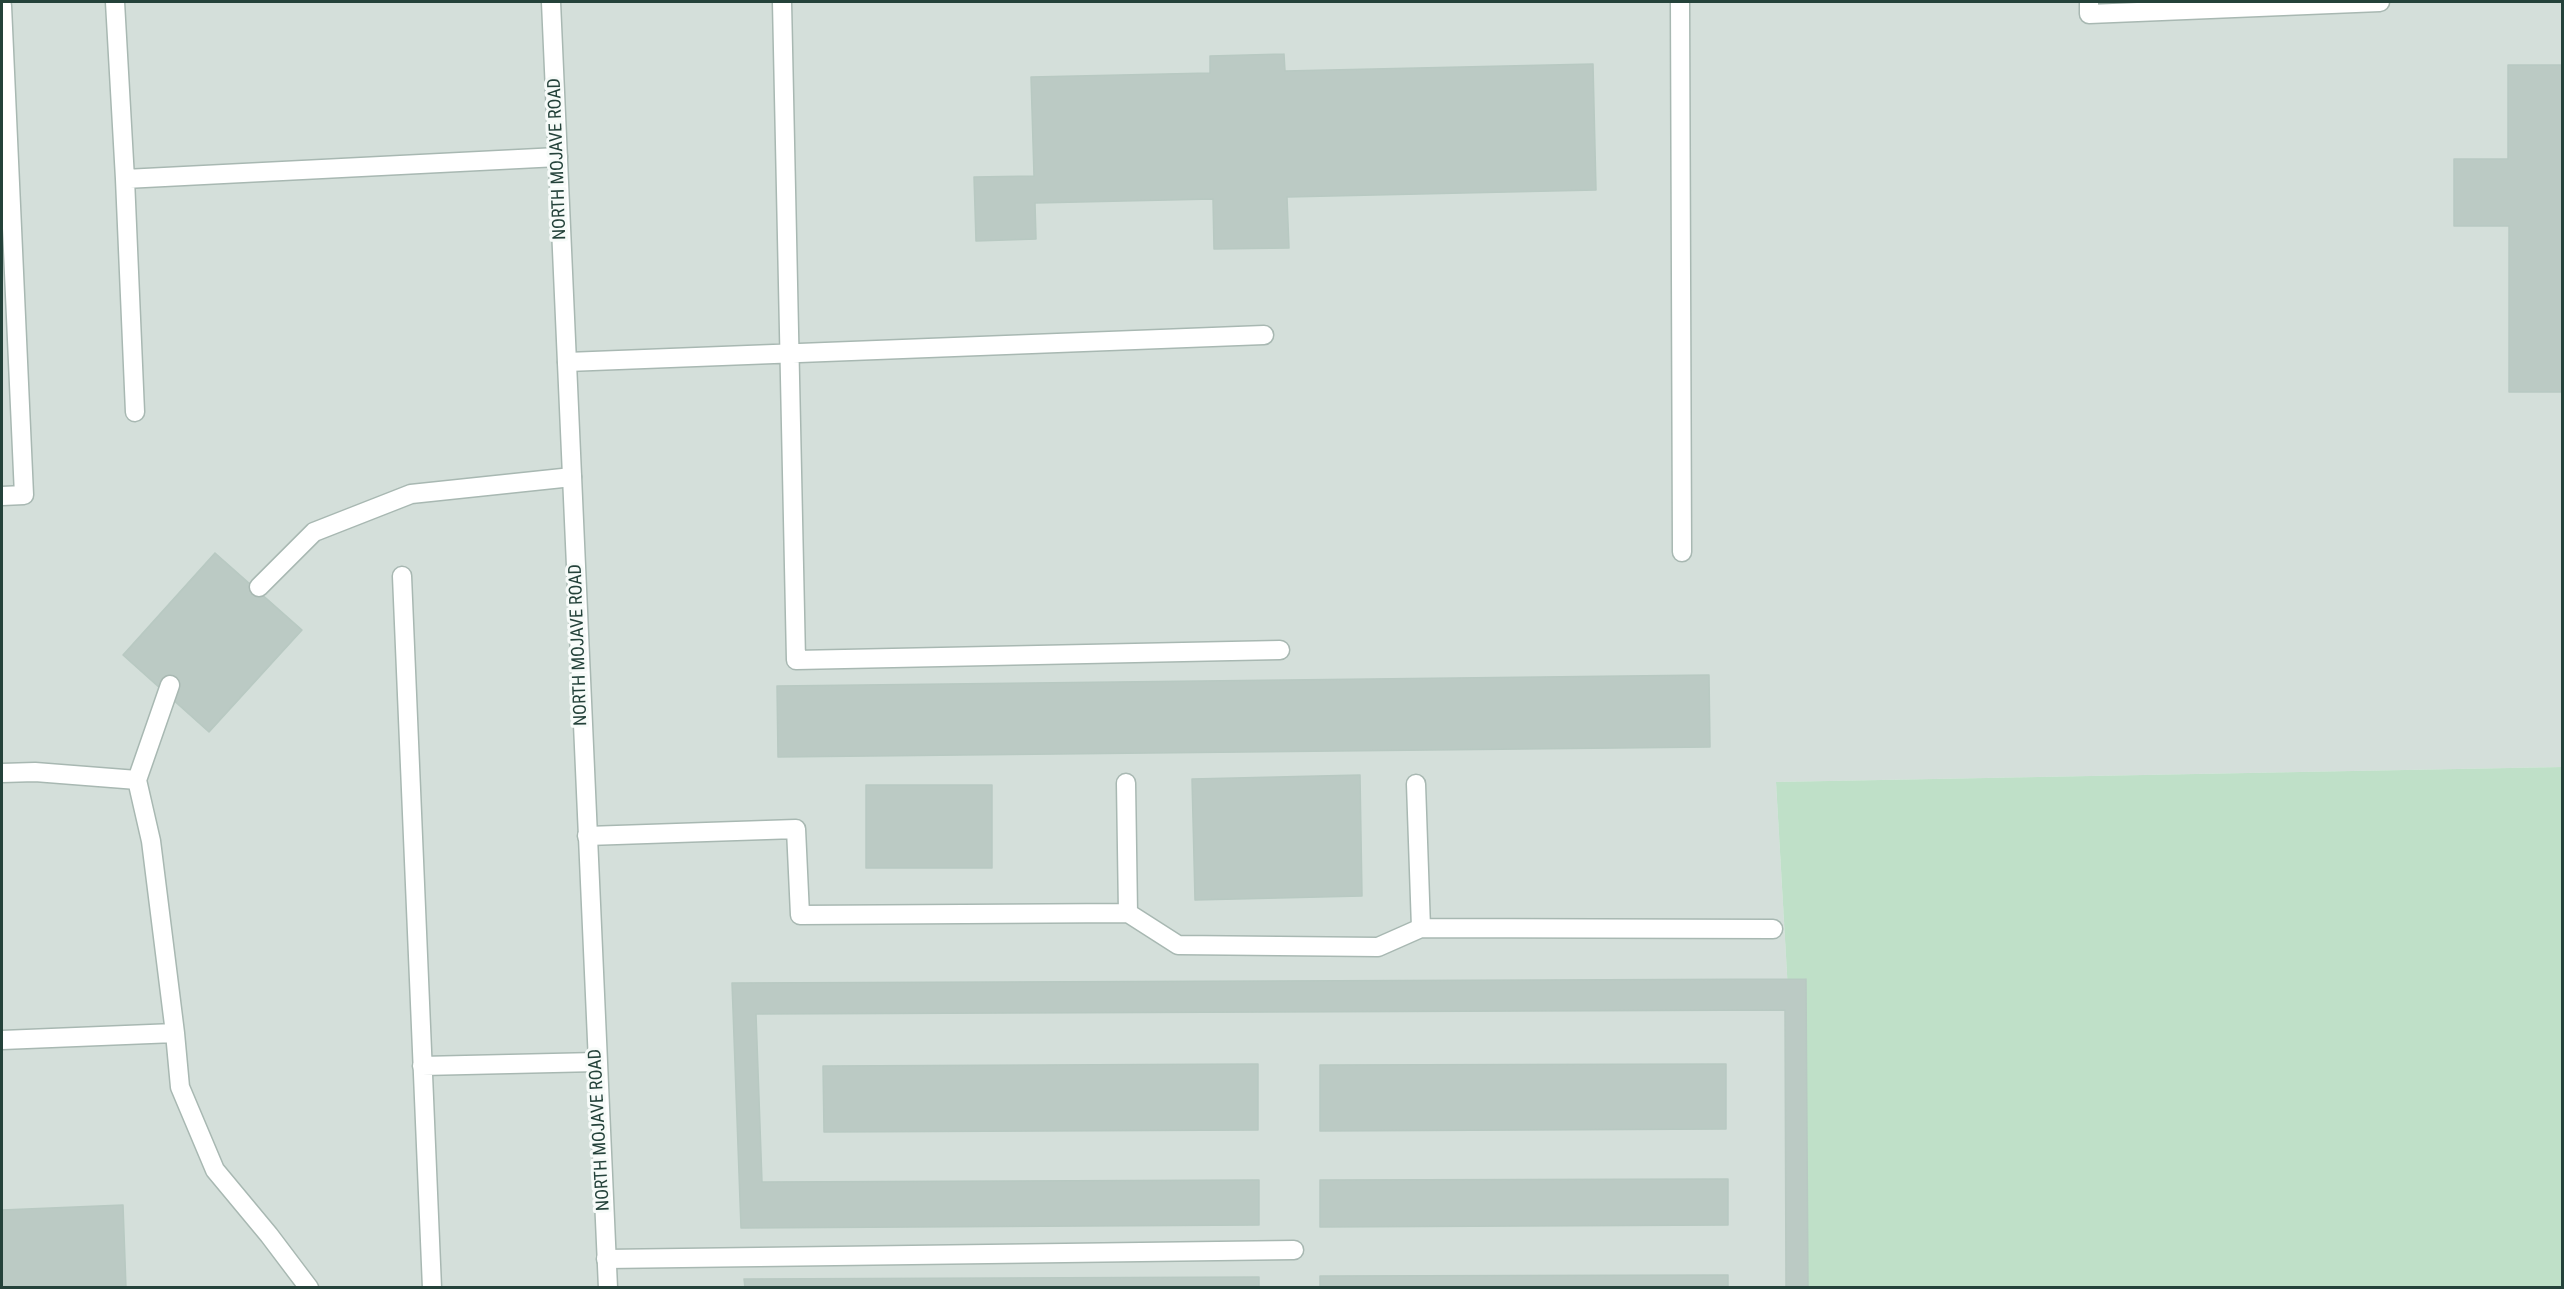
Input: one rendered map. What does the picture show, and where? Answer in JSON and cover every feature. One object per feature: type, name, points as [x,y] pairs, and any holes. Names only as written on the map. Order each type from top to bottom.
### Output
[{"type":"street","points":[[115,2],[135,412]]},
{"type":"street","name":"NORTH MOJAVE ROAD","points":[[551,2],[608,1287]]},
{"type":"street","points":[[782,2],[796,660],[1280,650]]},
{"type":"street","points":[[1680,2],[1682,552]]},
{"type":"street","points":[[2089,2],[2089,14],[2380,2]]},
{"type":"street","points":[[2,6],[24,495],[2,496]]},
{"type":"street","points":[[125,179],[558,157]]},
{"type":"street","points":[[567,362],[1264,335]]},
{"type":"street","points":[[259,587],[314,532],[411,494],[572,477]]},
{"type":"street","points":[[402,576],[432,1287]]},
{"type":"street","points":[[170,685],[137,780],[151,841],[180,1087],[215,1170],[309,1287]]},
{"type":"street","points":[[2,773],[35,772],[137,780]]},
{"type":"street","points":[[1126,783],[1128,913]]},
{"type":"street","points":[[1416,784],[1421,928]]},
{"type":"street","points":[[587,836],[796,829],[800,915],[1128,913],[1178,945],[1378,947],[1421,928],[1773,929]]},
{"type":"street","points":[[2,1040],[175,1033]]},
{"type":"street","points":[[422,1066],[597,1062]]},
{"type":"street","points":[[606,1259],[1294,1250]]},
{"type":"shaded area","points":[[2,2],[2562,2],[2562,767],[1776,782],[1805,1287],[2,1288]]},
{"type":"green space","points":[[2562,767],[2562,1287],[1805,1287],[1776,782]]},
{"type":"building","points":[[1284,54],[1285,71],[1593,64],[1596,190],[1287,197],[1289,248],[1214,249],[1213,199],[1035,203],[1036,239],[976,241],[974,177],[1034,176],[1031,77],[1210,73],[1210,56]]},
{"type":"building","points":[[2508,65],[2562,65],[2562,392],[2509,392],[2509,226],[2454,226],[2454,159],[2508,159]]},
{"type":"building","points":[[215,553],[302,630],[209,732],[123,655]]},
{"type":"building","points":[[1709,675],[1710,747],[778,757],[777,686]]},
{"type":"building","points":[[1360,775],[1362,896],[1195,900],[1192,779]]},
{"type":"building","points":[[866,785],[992,785],[992,868],[866,868]]},
{"type":"building","points":[[1806,979],[1808,1288],[1786,1288],[1785,1010],[756,1014],[762,1182],[1259,1180],[1259,1225],[741,1228],[732,983]]},
{"type":"building","points":[[1258,1064],[1258,1130],[824,1132],[823,1066]]},
{"type":"building","points":[[1726,1064],[1726,1129],[1320,1131],[1320,1065]]},
{"type":"building","points":[[1728,1179],[1728,1225],[1320,1227],[1320,1180]]},
{"type":"building","points":[[123,1205],[126,1288],[2,1288],[2,1210]]},
{"type":"building","points":[[1728,1275],[1728,1288],[1320,1288],[1320,1276]]},
{"type":"building","points":[[1259,1277],[1259,1288],[745,1288],[744,1279]]}]
